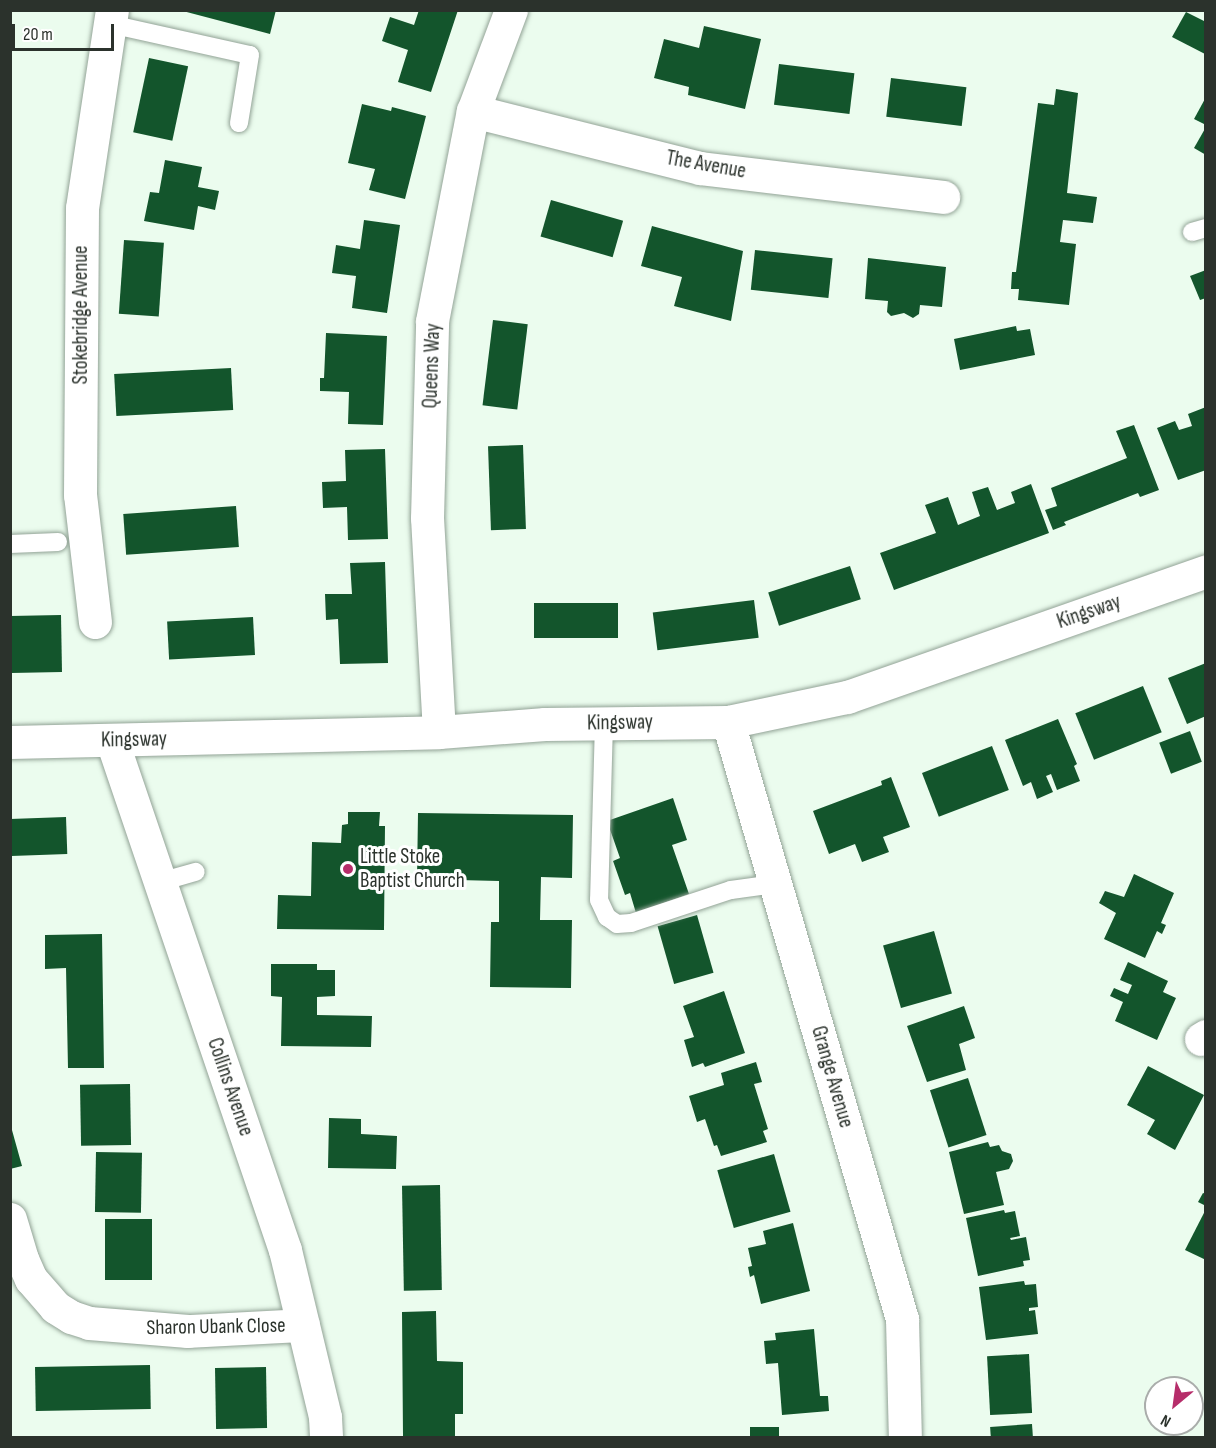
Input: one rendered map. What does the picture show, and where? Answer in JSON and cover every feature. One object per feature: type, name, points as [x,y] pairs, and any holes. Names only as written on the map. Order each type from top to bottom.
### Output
[{"type":"street","name":"Queens Way","points":[[439,732],[427,518],[432,321],[473,111],[511,10]]},
{"type":"street","name":"Stokebridge Avenue","points":[[95,622],[80,495],[82,208],[111,17]]},
{"type":"street","name":"The Avenue","points":[[473,111],[700,168],[943,197]]},
{"type":"street","name":"Kingsway","points":[[10,742],[439,732],[545,724],[728,722],[847,698],[1206,571]]},
{"type":"street","name":"Grange Avenue","points":[[728,722],[902,1319],[905,1437]]},
{"type":"street","name":"Collins Avenue","points":[[112,741],[285,1250],[325,1417],[326,1437]]},
{"type":"street","name":"Sharon Ubank Close","points":[[10,1219],[31,1279],[41,1294],[71,1317],[89,1323],[188,1331],[303,1325]]},
{"type":"lane","points":[[111,17],[250,55],[239,123]]},
{"type":"lane","points":[[10,544],[58,542]]},
{"type":"lane","points":[[604,723],[599,900],[607,917],[617,924],[632,923],[731,890],[775,884]]},
{"type":"lane","points":[[160,882],[196,872]]},
{"type":"building","points":[[179,10],[276,10],[270,34]]},
{"type":"building","points":[[419,10],[458,10],[431,92],[398,82],[408,50],[382,41],[390,17],[414,25]]},
{"type":"building","points":[[1186,12],[1206,22],[1205,54],[1172,37]]},
{"type":"building","points":[[704,26],[761,39],[745,109],[688,95],[689,87],[654,78],[664,39],[699,48]]},
{"type":"building","points":[[149,58],[188,66],[172,141],[133,132]]},
{"type":"building","points":[[779,64],[854,73],[849,114],[774,105]]},
{"type":"building","points":[[891,78],[966,87],[962,126],[886,117]]},
{"type":"building","points":[[1056,89],[1078,93],[1067,193],[1097,197],[1093,223],[1063,220],[1060,242],[1076,244],[1069,305],[1018,300],[1019,289],[1011,289],[1012,272],[1016,272],[1038,103],[1054,105]]},
{"type":"building","points":[[1206,97],[1206,125],[1194,119]]},
{"type":"building","points":[[362,104],[391,111],[392,107],[426,116],[405,199],[369,190],[375,169],[348,163]]},
{"type":"building","points":[[1206,127],[1206,155],[1194,148]]},
{"type":"building","points":[[165,160],[202,167],[198,187],[219,191],[215,210],[198,206],[194,230],[144,221],[150,192],[159,193]]},
{"type":"building","points":[[551,200],[623,221],[613,257],[541,237]]},
{"type":"building","points":[[364,220],[400,225],[387,313],[352,308],[356,276],[332,273],[336,245],[360,249]]},
{"type":"building","points":[[652,226],[743,251],[731,321],[674,306],[682,277],[641,266]]},
{"type":"building","points":[[124,240],[164,243],[159,317],[119,314]]},
{"type":"building","points":[[755,250],[833,258],[828,298],[751,290]]},
{"type":"building","points":[[868,258],[946,267],[942,307],[920,305],[919,314],[913,318],[904,313],[891,316],[887,312],[888,301],[865,299]]},
{"type":"building","points":[[1206,270],[1206,298],[1200,300],[1190,276]]},
{"type":"building","points":[[493,320],[528,324],[517,410],[483,405]]},
{"type":"building","points":[[1016,326],[1017,331],[1030,329],[1035,355],[960,370],[954,339]]},
{"type":"building","points":[[326,333],[387,336],[383,425],[348,424],[349,392],[320,391],[320,378],[324,378]]},
{"type":"building","points":[[231,368],[233,410],[116,416],[114,374]]},
{"type":"building","points":[[1206,407],[1206,470],[1178,480],[1157,428],[1175,421],[1179,430],[1192,426],[1188,414]]},
{"type":"building","points":[[1134,425],[1159,490],[1140,497],[1138,493],[1064,522],[1066,525],[1053,530],[1045,510],[1057,506],[1051,488],[1127,458],[1116,431]]},
{"type":"building","points":[[523,445],[526,529],[491,530],[488,446]]},
{"type":"building","points":[[385,449],[388,539],[348,540],[347,507],[323,508],[322,482],[346,481],[345,450]]},
{"type":"building","points":[[1031,484],[1049,533],[894,590],[880,553],[936,533],[925,505],[948,497],[958,525],[980,516],[972,492],[988,487],[997,510],[1015,503],[1011,492]]},
{"type":"building","points":[[236,506],[239,547],[126,555],[123,514]]},
{"type":"building","points":[[385,562],[388,663],[340,664],[338,619],[326,620],[325,594],[352,594],[350,563]]},
{"type":"building","points":[[850,566],[861,599],[779,626],[768,593]]},
{"type":"building","points":[[754,600],[759,638],[657,650],[653,612]]},
{"type":"building","points":[[534,603],[618,603],[618,638],[534,638]]},
{"type":"building","points":[[61,615],[62,672],[11,673],[10,616]]},
{"type":"building","points":[[253,617],[255,655],[169,659],[167,622]]},
{"type":"building","points":[[1206,663],[1206,716],[1187,724],[1168,678]]},
{"type":"building","points":[[1143,686],[1162,732],[1094,760],[1075,713]]},
{"type":"building","points":[[1058,719],[1077,764],[1074,766],[1080,781],[1057,790],[1051,774],[1046,776],[1053,792],[1037,799],[1031,782],[1023,786],[1005,740]]},
{"type":"building","points":[[1190,731],[1202,762],[1171,774],[1159,743]]},
{"type":"building","points":[[992,746],[1009,790],[939,817],[922,773]]},
{"type":"building","points":[[891,777],[910,827],[883,837],[889,852],[862,862],[855,844],[829,854],[813,811],[882,785],[881,781]]},
{"type":"building","points":[[673,798],[687,840],[672,845],[689,894],[636,913],[630,893],[625,895],[613,861],[620,858],[607,821]]},
{"type":"building","name":"Little Stoke Baptist Church","points":[[348,812],[380,812],[379,826],[385,826],[384,930],[277,929],[278,895],[311,896],[312,842],[341,843],[342,825],[348,824]]},
{"type":"building","points":[[418,813],[573,815],[572,878],[541,877],[540,920],[572,920],[571,988],[490,987],[491,922],[499,922],[499,881],[417,879]]},
{"type":"building","points":[[66,817],[67,854],[11,856],[10,819]]},
{"type":"building","points":[[1134,874],[1174,893],[1161,923],[1166,925],[1162,934],[1157,931],[1145,958],[1104,939],[1116,913],[1099,903],[1105,891],[1124,897]]},
{"type":"building","points":[[697,915],[714,973],[674,984],[658,926]]},
{"type":"building","points":[[934,931],[952,993],[901,1008],[883,946]]},
{"type":"building","points":[[102,934],[104,1068],[68,1068],[66,968],[45,969],[45,935]]},
{"type":"building","points":[[1128,962],[1168,981],[1163,992],[1176,998],[1157,1040],[1115,1021],[1123,1002],[1110,996],[1114,988],[1128,994],[1132,985],[1120,980]]},
{"type":"building","points":[[271,964],[317,964],[317,970],[335,970],[335,996],[317,997],[317,1015],[372,1016],[371,1047],[281,1046],[282,997],[271,996]]},
{"type":"building","points":[[724,991],[745,1053],[705,1067],[703,1063],[692,1067],[684,1040],[694,1037],[683,1006]]},
{"type":"building","points":[[964,1006],[975,1038],[959,1044],[966,1070],[927,1082],[907,1026]]},
{"type":"building","points":[[756,1062],[762,1082],[754,1084],[768,1129],[763,1131],[767,1142],[721,1156],[717,1145],[714,1146],[705,1119],[697,1122],[689,1096],[724,1085],[721,1073]]},
{"type":"building","points":[[1148,1066],[1204,1095],[1175,1150],[1147,1134],[1155,1120],[1127,1105]]},
{"type":"building","points":[[968,1078],[987,1135],[948,1147],[930,1090]]},
{"type":"building","points":[[130,1084],[131,1145],[81,1146],[80,1085]]},
{"type":"building","points":[[329,1118],[361,1119],[361,1134],[397,1136],[396,1169],[328,1168]]},
{"type":"building","points":[[10,1123],[22,1166],[10,1169]]},
{"type":"building","points":[[988,1142],[990,1147],[999,1145],[1002,1151],[1011,1154],[1013,1161],[1009,1169],[996,1172],[1004,1205],[964,1214],[949,1152]]},
{"type":"building","points":[[96,1152],[142,1153],[141,1213],[95,1212]]},
{"type":"building","points":[[774,1154],[791,1212],[734,1228],[717,1170]]},
{"type":"building","points":[[440,1185],[442,1290],[404,1291],[402,1186]]},
{"type":"building","points":[[1203,1193],[1206,1194],[1206,1206],[1198,1202]]},
{"type":"building","points":[[1206,1209],[1206,1260],[1185,1250]]},
{"type":"building","points":[[1004,1210],[1005,1213],[1015,1211],[1020,1236],[1010,1238],[1011,1240],[1026,1237],[1030,1260],[1023,1261],[1024,1266],[978,1276],[966,1218]]},
{"type":"building","points":[[105,1219],[152,1219],[152,1280],[105,1280]]},
{"type":"building","points":[[793,1223],[810,1291],[761,1304],[754,1275],[750,1277],[748,1267],[752,1266],[748,1248],[766,1244],[763,1231]]},
{"type":"building","points":[[1024,1281],[1025,1285],[1036,1284],[1038,1307],[1029,1308],[1029,1311],[1035,1310],[1038,1334],[986,1340],[979,1287]]},
{"type":"building","points":[[436,1311],[437,1361],[463,1362],[463,1414],[455,1414],[455,1437],[403,1437],[402,1312]]},
{"type":"building","points":[[814,1329],[820,1396],[828,1396],[829,1411],[782,1415],[778,1363],[766,1364],[764,1341],[776,1340],[775,1333]]},
{"type":"building","points":[[1029,1354],[1032,1413],[990,1415],[987,1356]]},
{"type":"building","points":[[150,1365],[151,1409],[36,1411],[35,1367]]},
{"type":"building","points":[[266,1367],[267,1428],[216,1429],[215,1368]]},
{"type":"building","points":[[1032,1424],[1033,1437],[991,1438],[990,1427]]},
{"type":"building","points":[[750,1427],[779,1427],[779,1437],[750,1437]]},
{"type":"place","name":"Little Stoke Baptist Church","points":[[348,869]]}]
